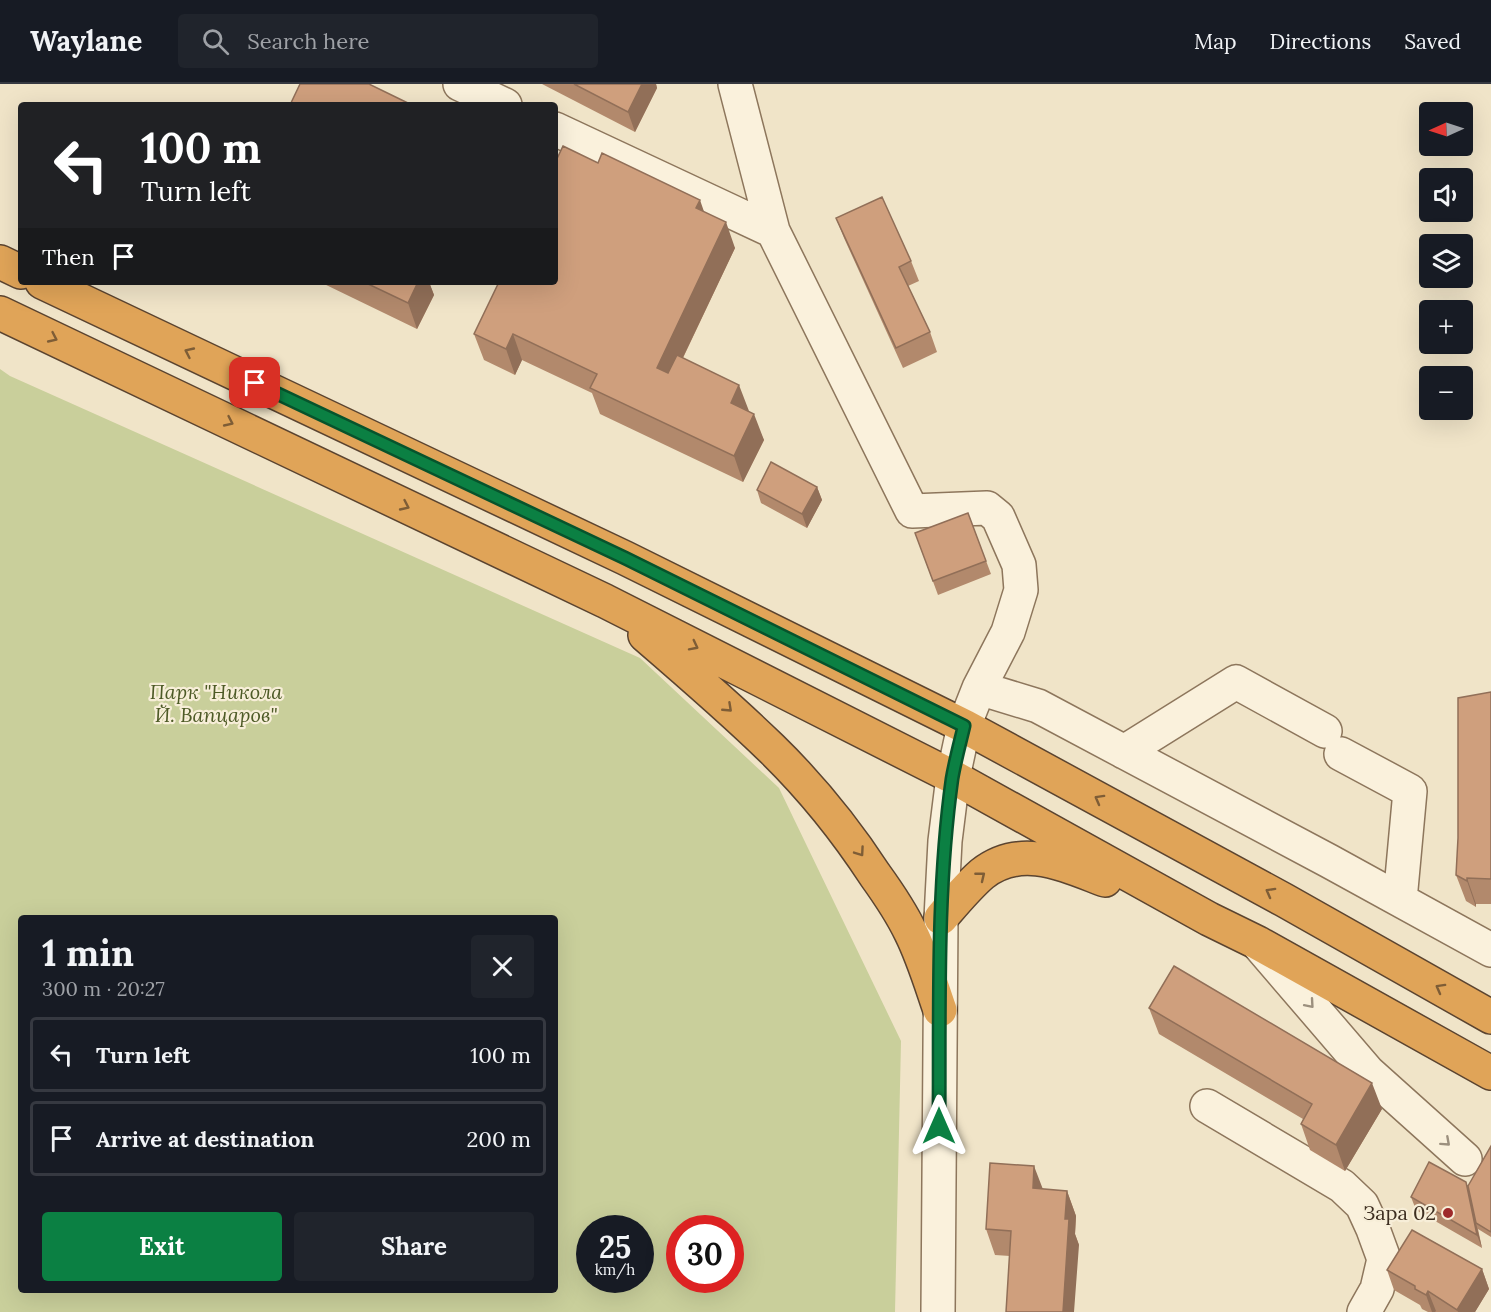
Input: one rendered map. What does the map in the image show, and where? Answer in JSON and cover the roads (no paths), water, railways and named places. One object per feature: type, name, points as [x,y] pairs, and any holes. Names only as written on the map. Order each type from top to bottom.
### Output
[{"type":"highway","points":[[0,262],[18,271]]},
{"type":"highway","points":[[48,285],[625,558],[964,726],[1284,900],[1491,1017]]},
{"type":"highway","points":[[0,313],[605,601],[952,777],[1491,1073]]},
{"type":"highway","points":[[605,601],[705,687],[772,749],[816,796],[856,847],[907,925],[940,1010]]},
{"type":"highway","points":[[941,918],[983,873],[1012,859],[1032,858],[1066,865],[1209,919]]},
{"type":"street","points":[[460,84],[499,102]]},
{"type":"street","points":[[735,84],[773,231],[912,511],[987,508],[998,517],[1019,564],[1021,590],[1008,632],[964,726],[952,777],[945,841],[941,918],[938,1312]]},
{"type":"street","points":[[558,130],[773,231]]},
{"type":"street","points":[[1124,752],[1236,682],[1410,791],[1400,900]]},
{"type":"street","points":[[980,688],[1038,706],[1491,950]]},
{"type":"street","points":[[1258,943],[1368,1072],[1465,1160]]},
{"type":"street","points":[[1207,1106],[1342,1186],[1362,1205],[1374,1229],[1384,1259],[1377,1289],[1364,1312]]},
{"type":"place","name":"Зара 02","points":[[1448,1213]]},
{"type":"park label","name":"Парк \"Никола Й. Вапцаров\"","points":[[216,704]]}]
